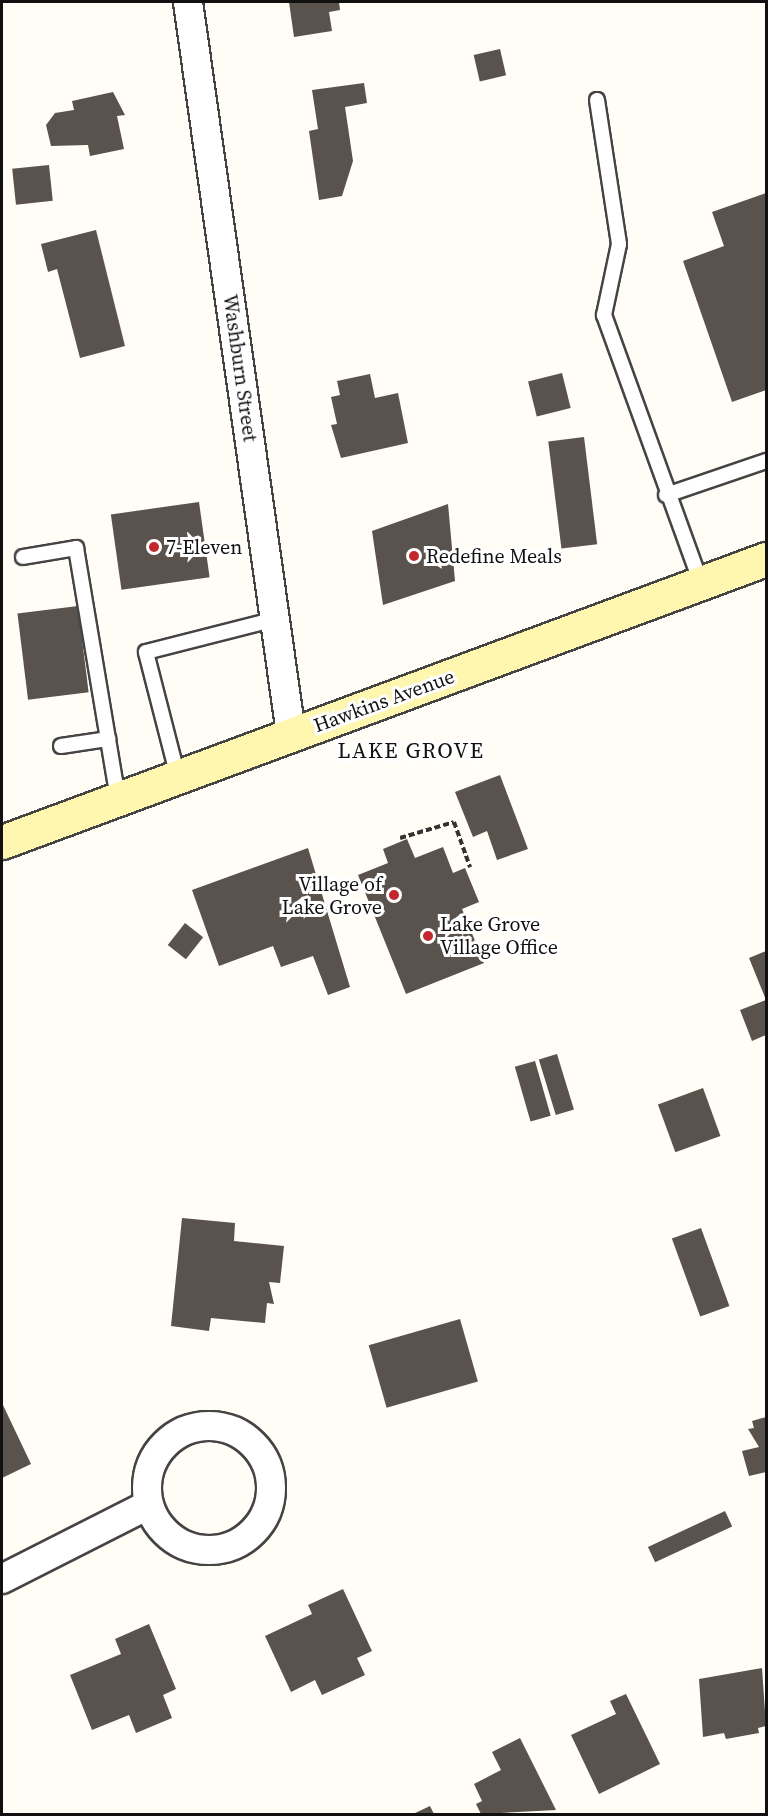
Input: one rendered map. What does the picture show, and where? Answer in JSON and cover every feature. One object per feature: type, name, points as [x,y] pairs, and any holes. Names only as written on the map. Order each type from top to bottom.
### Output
[{"type":"street","name":"Washburn Street","points":[[188,2],[291,734]]},
{"type":"street","name":"Hawkins Avenue","points":[[2,842],[766,559]]},
{"type":"street","points":[[207,1425],[246,1438],[261,1454],[270,1476],[267,1511],[256,1529],[227,1548],[182,1545],[164,1533],[148,1505],[149,1470],[158,1451],[177,1434],[207,1425]]},
{"type":"street","points":[[2,1579],[148,1505]]},
{"type":"lane","points":[[597,100],[619,244],[604,315],[666,495],[701,583]]},
{"type":"lane","points":[[666,495],[766,461]]},
{"type":"lane","points":[[23,557],[76,548],[118,799]]},
{"type":"lane","points":[[177,777],[146,652],[275,620]]},
{"type":"lane","points":[[61,746],[108,739]]},
{"type":"path","points":[[400,838],[454,822],[470,867]]},
{"type":"building","points":[[289,2],[339,2],[340,10],[329,12],[332,31],[294,37]]},
{"type":"building","points":[[500,49],[506,75],[480,81],[474,55]]},
{"type":"building","points":[[364,83],[367,103],[345,107],[353,161],[342,196],[319,200],[309,131],[318,129],[312,90]]},
{"type":"building","points":[[113,92],[125,115],[117,116],[124,149],[90,156],[88,145],[51,146],[46,125],[55,113],[74,110],[72,101]]},
{"type":"building","points":[[49,165],[53,201],[16,205],[12,169]]},
{"type":"building","points":[[766,193],[766,390],[732,402],[683,261],[724,246],[712,212]]},
{"type":"building","points":[[96,230],[125,346],[80,358],[57,269],[48,272],[41,244]]},
{"type":"building","points":[[562,373],[571,408],[537,416],[528,381]]},
{"type":"building","points":[[370,374],[375,398],[398,393],[408,443],[341,458],[331,425],[337,424],[331,397],[340,395],[337,381]]},
{"type":"building","points":[[584,437],[597,544],[561,549],[548,441]]},
{"type":"building","points":[[199,502],[210,577],[121,590],[111,514]]},
{"type":"building","name":"Redefine Meals","points":[[448,504],[455,581],[383,605],[372,531]]},
{"type":"building","points":[[78,606],[89,692],[28,700],[17,613]]},
{"type":"building","points":[[500,775],[528,849],[497,860],[487,831],[473,837],[455,792]]},
{"type":"building","name":"Lake Grove Village Office","points":[[407,839],[415,858],[443,847],[453,873],[465,868],[479,902],[462,909],[484,963],[406,994],[358,875],[388,863],[383,849]]},
{"type":"building","points":[[308,848],[350,987],[328,995],[313,956],[281,967],[273,946],[219,966],[192,890]]},
{"type":"building","points":[[185,923],[203,937],[186,959],[168,945]]},
{"type":"building","points":[[766,951],[766,1000],[749,958]]},
{"type":"building","points":[[766,1000],[766,1035],[752,1041],[740,1010]]},
{"type":"building","points":[[557,1054],[574,1109],[556,1115],[539,1060]]},
{"type":"building","points":[[535,1061],[551,1116],[531,1122],[515,1067]]},
{"type":"building","points":[[703,1088],[720,1136],[675,1152],[658,1104]]},
{"type":"building","points":[[182,1218],[235,1223],[234,1241],[284,1246],[280,1283],[269,1282],[274,1304],[267,1303],[265,1323],[211,1318],[209,1331],[171,1326]]},
{"type":"building","points":[[701,1228],[729,1306],[700,1317],[672,1239]]},
{"type":"building","points":[[460,1319],[478,1381],[387,1408],[369,1345]]},
{"type":"building","points":[[2,1403],[31,1464],[2,1478]]},
{"type":"building","points":[[766,1417],[766,1472],[749,1476],[742,1451],[759,1447],[748,1429],[754,1428],[752,1421]]},
{"type":"building","points":[[725,1511],[732,1526],[655,1562],[648,1547]]},
{"type":"building","points":[[343,1589],[372,1651],[357,1658],[365,1675],[322,1695],[315,1680],[291,1692],[265,1636],[312,1614],[308,1605]]},
{"type":"building","points":[[149,1624],[176,1689],[163,1695],[172,1718],[136,1733],[129,1715],[92,1730],[70,1675],[121,1654],[115,1639]]},
{"type":"building","points":[[762,1668],[766,1726],[758,1728],[759,1733],[726,1739],[724,1733],[703,1737],[699,1679]]},
{"type":"building","points":[[626,1694],[660,1764],[599,1794],[571,1735],[616,1714],[610,1701]]},
{"type":"building","points":[[520,1738],[556,1810],[481,1814],[476,1804],[482,1801],[474,1784],[501,1770],[492,1752]]},
{"type":"building","points":[[430,1806],[434,1814],[413,1814]]},
{"type":"place","name":"7-Eleven","points":[[154,547]]},
{"type":"place","name":"Redefine Meals","points":[[414,556]]},
{"type":"place","name":"Village of Lake Grove","points":[[394,895]]},
{"type":"place","name":"Lake Grove Village Office","points":[[428,936]]},
{"type":"district","name":"LAKE GROVE","points":[[411,751]]}]
